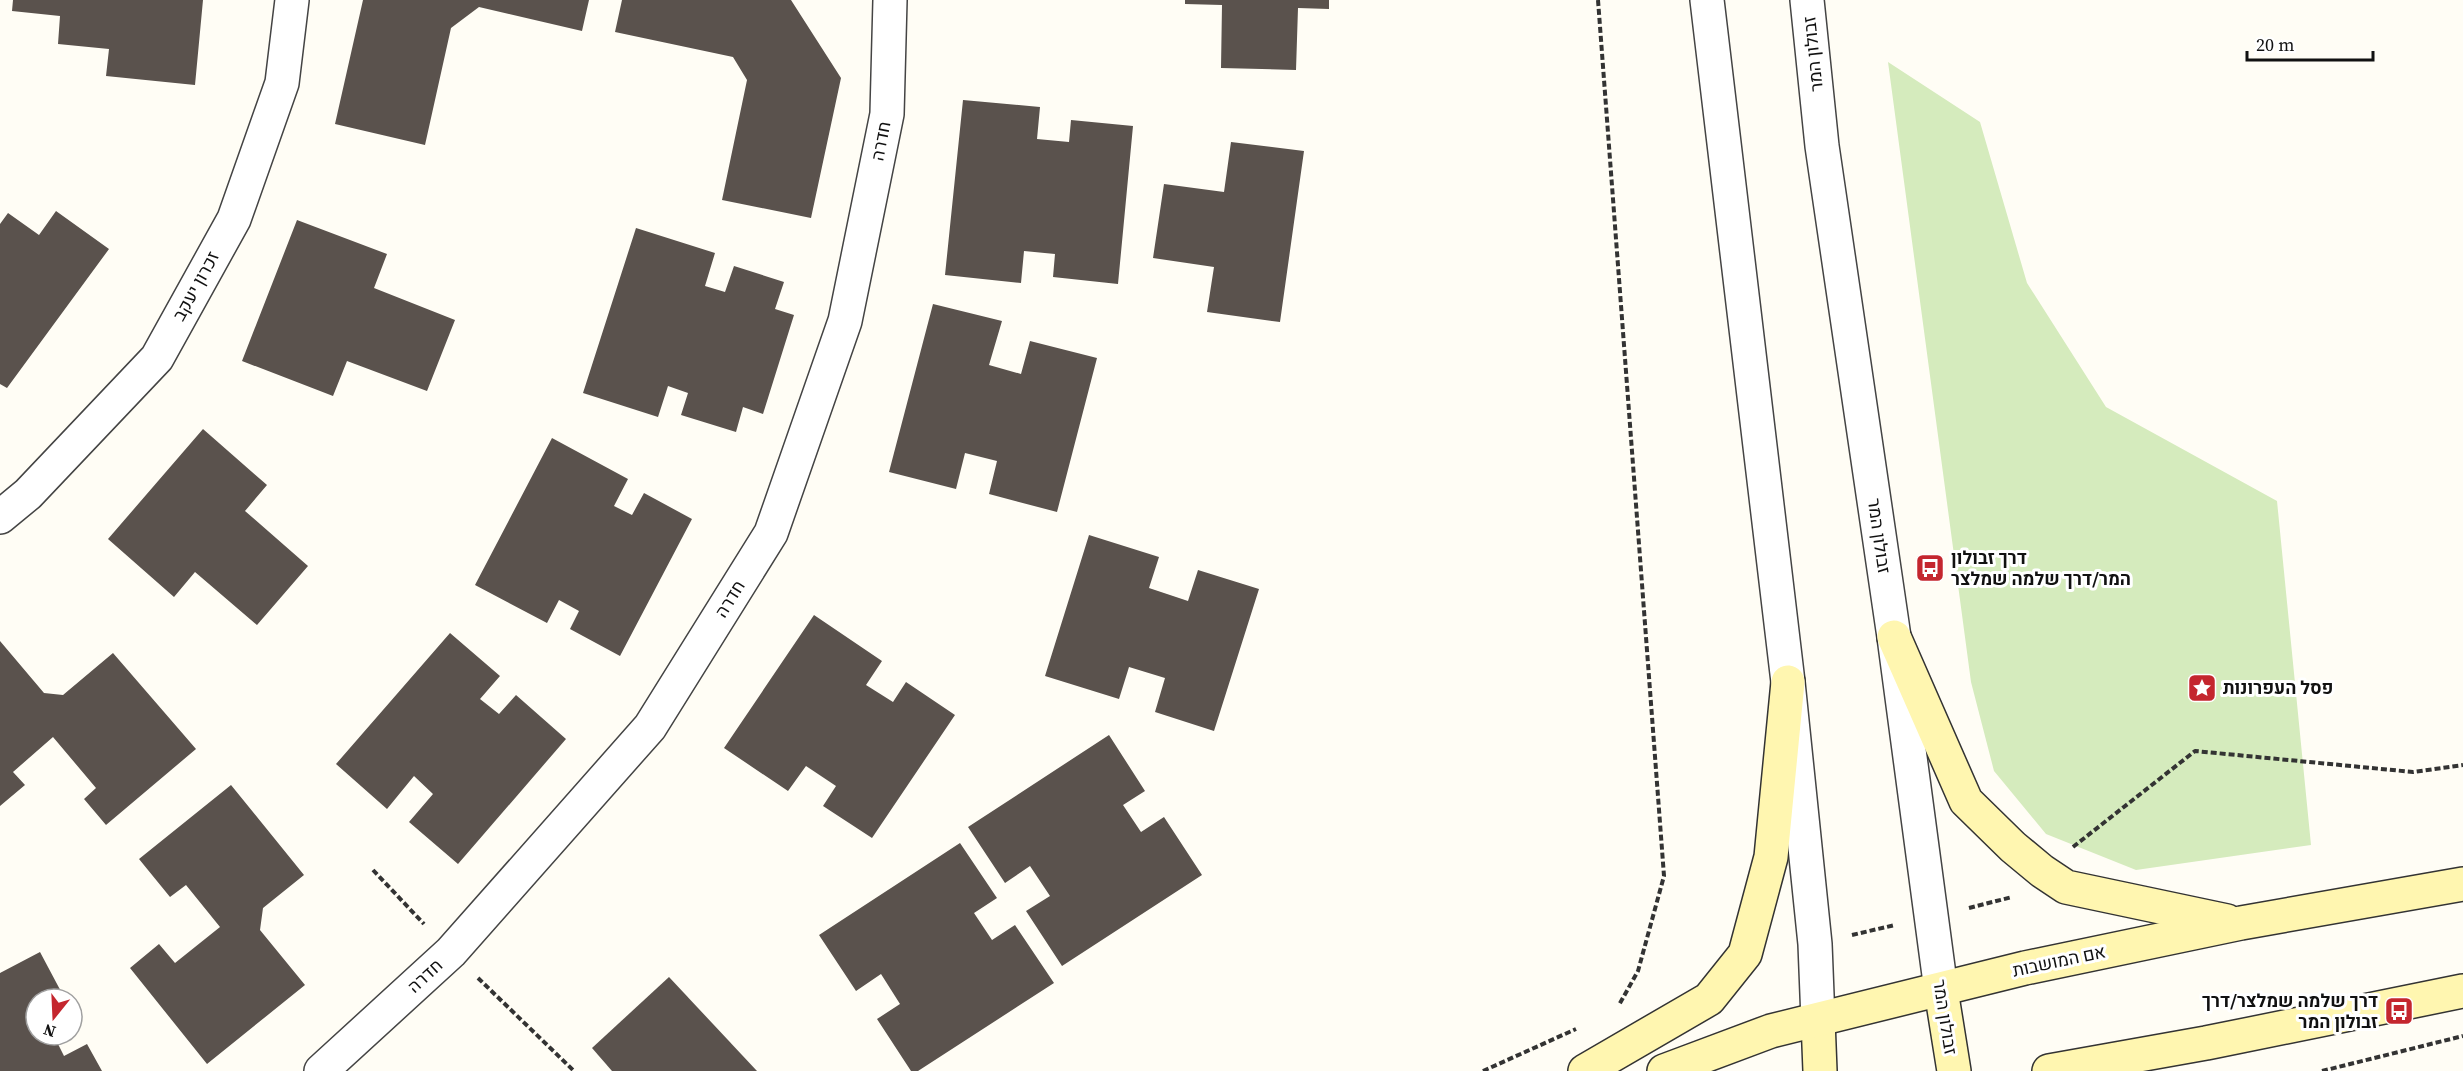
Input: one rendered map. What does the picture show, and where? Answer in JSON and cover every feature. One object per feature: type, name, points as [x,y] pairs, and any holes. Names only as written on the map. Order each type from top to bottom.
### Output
[{"type":"main road","points":[[1894,637],[1966,801],[2013,847],[2042,871],[2066,887],[2241,923]]},
{"type":"main road","points":[[1585,1071],[1709,999],[1745,954],[1771,857],[1788,682]]},
{"type":"main road","name":"אם המושבות","points":[[1664,1071],[1771,1031],[2025,968],[2241,923],[2463,884]]},
{"type":"main road","name":"זבולון המר","points":[[1941,990],[1954,1071]]},
{"type":"main road","points":[[2049,1071],[2206,1043],[2463,991]]},
{"type":"main road","points":[[1818,1020],[1821,1071]]},
{"type":"main road","points":[[2180,1071],[2206,1043]]},
{"type":"street","name":"זכרון יעקב","points":[[0,517],[28,494],[157,358],[234,219],[282,83],[292,0]]},
{"type":"street","name":"חדרה","points":[[321,1071],[451,952],[650,727],[771,533],[845,321],[887,114],[890,0]]},
{"type":"street","points":[[1707,0],[1788,682],[1815,944],[1818,1020]]},
{"type":"street","name":"זבולון המר","points":[[1807,0],[1822,146],[1894,637],[1941,990]]},
{"type":"path","points":[[1598,0],[1664,876],[1638,972],[1616,1010]]},
{"type":"path","points":[[1815,944],[2015,896],[2042,871],[2195,751],[2413,772],[2463,765]]},
{"type":"path","points":[[2322,1071],[2463,1036]]},
{"type":"green space","points":[[1888,62],[1980,122],[2027,283],[2106,407],[2277,501],[2311,845],[2136,870],[2046,834],[1994,771],[1971,682]]},
{"type":"building","points":[[13,0],[203,0],[195,85],[106,76],[109,49],[58,44],[60,16],[12,11]]},
{"type":"building","points":[[363,0],[589,0],[582,31],[479,7],[451,28],[425,145],[335,124]]},
{"type":"building","points":[[622,0],[791,0],[841,78],[811,218],[722,200],[747,80],[733,57],[615,32]]},
{"type":"building","points":[[1185,0],[1329,0],[1329,9],[1298,8],[1296,70],[1221,68],[1222,5],[1185,4]]},
{"type":"building","points":[[963,100],[1040,107],[1037,139],[1069,142],[1071,120],[1133,126],[1118,284],[1053,277],[1055,254],[1024,251],[1021,283],[945,275]]},
{"type":"building","points":[[1231,142],[1304,151],[1280,322],[1207,312],[1214,267],[1153,258],[1164,184],[1224,192]]},
{"type":"building","points":[[56,211],[109,249],[7,388],[0,384],[0,224],[8,213],[39,235]]},
{"type":"building","points":[[297,220],[387,254],[374,288],[455,320],[427,391],[347,361],[333,396],[242,361]]},
{"type":"building","points":[[636,228],[715,253],[705,286],[725,292],[734,266],[784,282],[775,309],[794,315],[763,414],[743,407],[736,432],[681,415],[688,393],[668,386],[658,417],[583,393]]},
{"type":"building","points":[[933,304],[1002,321],[989,365],[1021,374],[1030,341],[1097,358],[1057,512],[989,494],[997,461],[965,453],[956,489],[889,472]]},
{"type":"building","points":[[203,429],[267,485],[245,511],[308,566],[257,625],[195,572],[174,597],[108,539]]},
{"type":"building","points":[[552,438],[628,479],[614,506],[632,515],[644,493],[692,519],[620,656],[570,629],[579,611],[559,600],[547,623],[475,585]]},
{"type":"building","points":[[1089,535],[1159,557],[1149,588],[1188,601],[1198,570],[1259,589],[1214,731],[1155,712],[1165,678],[1129,667],[1119,699],[1045,676]]},
{"type":"building","points":[[814,615],[882,661],[866,685],[893,702],[906,682],[955,715],[872,838],[823,806],[836,786],[806,766],[788,791],[724,748]]},
{"type":"building","points":[[450,633],[500,676],[480,699],[499,714],[516,695],[566,739],[458,864],[409,822],[433,794],[414,776],[387,809],[336,764]]},
{"type":"building","points":[[0,641],[44,693],[63,695],[113,653],[196,749],[106,825],[84,799],[96,788],[53,737],[13,772],[25,785],[0,806]]},
{"type":"building","points":[[1109,735],[1145,791],[1123,805],[1141,832],[1164,817],[1202,875],[1062,966],[1026,911],[1050,896],[1030,866],[1005,883],[968,827]]},
{"type":"building","points":[[231,785],[304,875],[263,908],[260,930],[305,985],[207,1064],[130,968],[159,944],[175,963],[220,927],[186,885],[170,897],[139,859]]},
{"type":"building","points":[[960,843],[997,898],[974,913],[992,940],[1015,925],[1054,983],[918,1071],[911,1071],[877,1019],[900,1004],[881,974],[856,991],[819,935]]},
{"type":"building","points":[[40,952],[59,987],[24,987],[24,1047],[60,1047],[64,1056],[87,1044],[102,1071],[0,1071],[0,973]]},
{"type":"building","points":[[669,977],[757,1071],[612,1071],[592,1048]]},
{"type":"place","name":"דרך זבולון המר/דרך שלמה שמלצר","points":[[1930,568]]},
{"type":"place","name":"פסל העפרונות","points":[[2202,688]]},
{"type":"place","name":"דרך שלמה שמלצר/דרך זבולון המר","points":[[2399,1011]]}]
